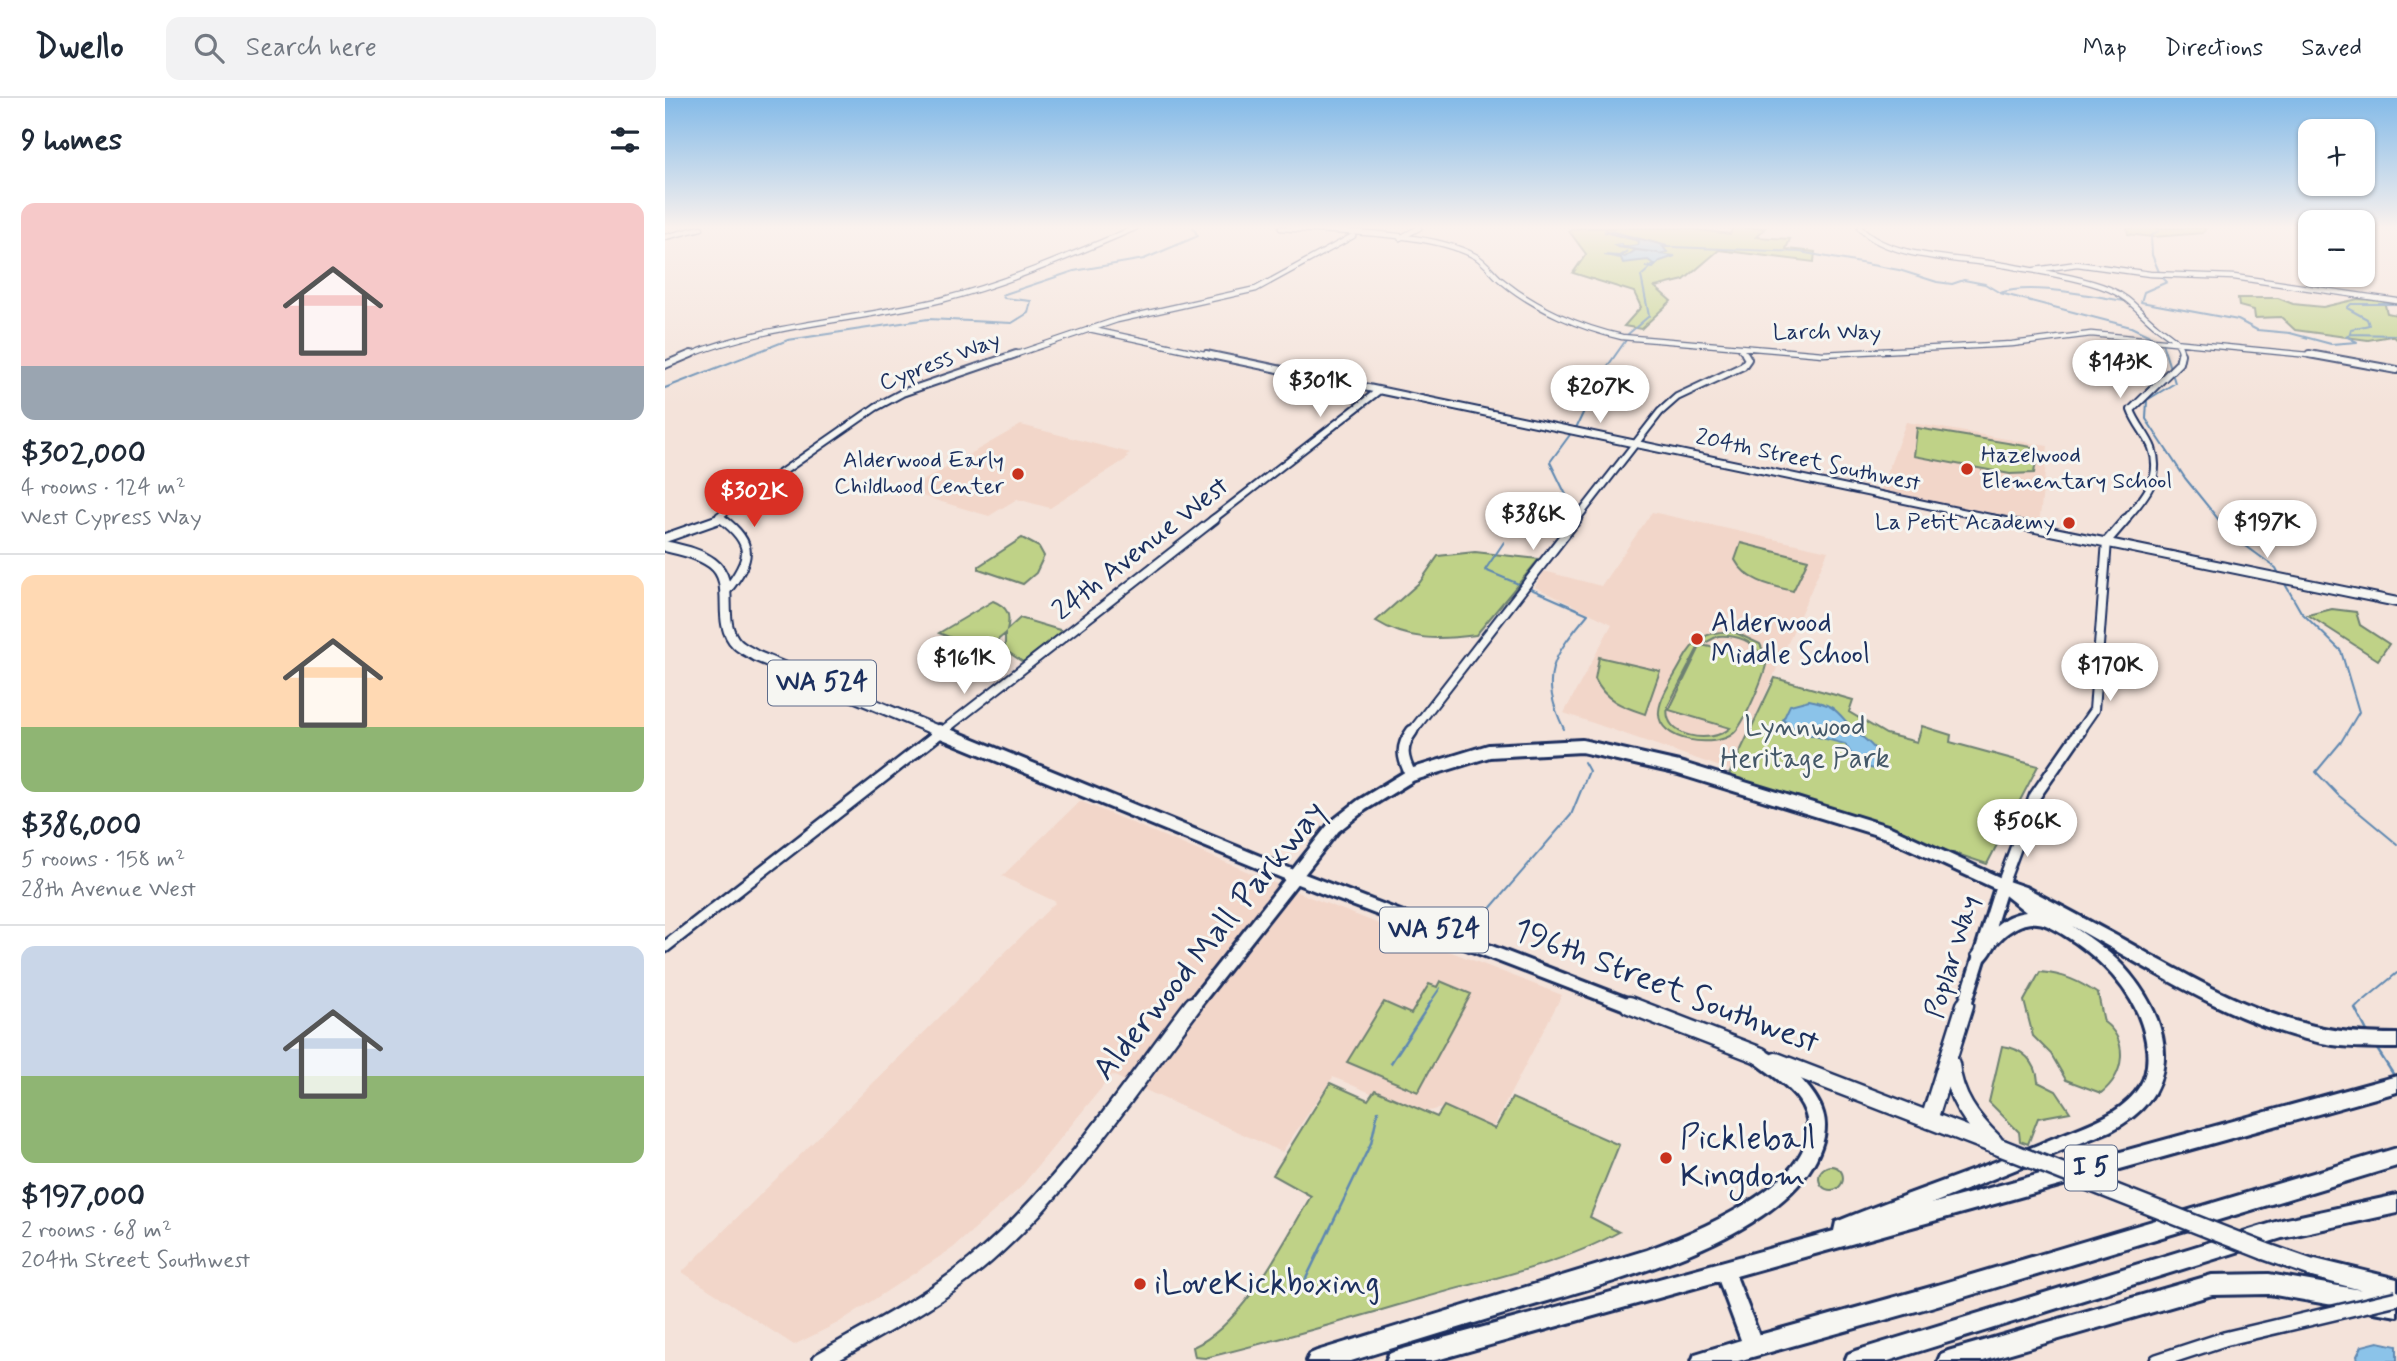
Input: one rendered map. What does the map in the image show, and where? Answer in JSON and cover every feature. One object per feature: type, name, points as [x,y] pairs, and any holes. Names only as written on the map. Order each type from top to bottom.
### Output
[{"type":"highway","points":[[1784,1252],[2004,1168],[2113,1120],[2136,1105],[2151,1083],[2156,1057],[2152,1026],[2123,976],[2106,959],[2020,902],[2002,885]]},
{"type":"highway","points":[[2002,885],[2020,891],[2219,999],[2265,1020],[2323,1037],[2354,1041],[2397,1041]]},
{"type":"highway","points":[[1980,955],[2010,920],[2032,917],[2056,924]]},
{"type":"highway","points":[[1317,1361],[1616,1270],[1682,1245],[1754,1210],[1800,1168],[1814,1145],[1817,1122],[1808,1099],[1757,1054]]},
{"type":"highway","name":"I 5","points":[[1396,1361],[2397,1084]]},
{"type":"highway","points":[[1703,1361],[1931,1297],[2397,1157]]},
{"type":"highway","points":[[1855,1361],[2282,1229],[2397,1204]]},
{"type":"highway","points":[[1724,1269],[1753,1345]]},
{"type":"highway","points":[[2315,1269],[2397,1289]]},
{"type":"highway","points":[[1948,1361],[2211,1285],[2269,1284],[2397,1302]]},
{"type":"main road","points":[[665,546],[698,554],[711,561],[718,568],[727,590]]},
{"type":"main road","name":"196th Street Southwest","points":[[727,590],[726,625],[737,643],[773,663],[1293,876],[2397,1302]]},
{"type":"main road","name":"Alderwood Mall Parkway","points":[[821,1361],[909,1310],[974,1265],[1043,1200],[1293,876],[1334,827],[1362,805],[1411,775],[1459,758],[1500,749],[1569,746],[1613,751],[1679,768],[1887,832],[2002,885]]},
{"type":"main road","name":"Poplar Way","points":[[1929,1120],[2002,885]]},
{"type":"main road","points":[[1951,1053],[1956,1091],[1968,1114],[2002,1148]]},
{"type":"street","points":[[665,365],[697,352],[779,328],[941,300],[980,287]]},
{"type":"street","name":"Cypress Way","points":[[665,538],[720,517],[751,491],[892,398],[1089,329],[1261,287]]},
{"type":"street","name":"Larch Way","points":[[1511,287],[1528,299],[1598,333],[1740,348],[1823,354],[2013,344],[2091,334],[2290,351],[2397,370]]},
{"type":"street","points":[[2100,287],[2122,295],[2176,342],[2182,352],[2180,361],[2132,406],[2132,418],[2152,449],[2155,476],[2151,490],[2107,541]]},
{"type":"street","points":[[2302,287],[2397,301]]},
{"type":"street","name":"204th Street Southwest","points":[[1089,329],[1634,446],[2397,602]]},
{"type":"street","points":[[1411,775],[1402,758],[1406,739],[1672,400],[1747,363],[1746,355],[1740,348]]},
{"type":"street","name":"24th Avenue West","points":[[665,947],[1377,392]]},
{"type":"street","points":[[720,517],[741,533],[747,551],[745,566],[727,590]]},
{"type":"street","points":[[2115,532],[2119,540],[2131,546]]},
{"type":"street","name":"Poplar Way","points":[[2002,885],[2035,796],[2094,710],[2107,541]]},
{"type":"street","points":[[2157,1361],[2224,1339],[2397,1302]]},
{"type":"shaded area","name":"Hazelwood Elementary School","points":[[1906,422],[2048,446],[2039,525],[1880,492]]},
{"type":"shaded area","name":"Alderwood Early Childhood Center","points":[[1021,425],[1130,453],[1126,455],[1128,458],[1050,508],[1017,499],[989,516],[905,491]]},
{"type":"shaded area","name":"Alderwood Middle School","points":[[1652,512],[1828,551],[1732,771],[1564,713],[1612,624],[1535,587],[1544,571],[1601,586]]},
{"type":"shaded area","points":[[1080,801],[1284,887],[1562,995],[1492,1129],[1444,1108],[1418,1113],[1333,1077],[1282,1152],[1112,1075],[1020,1188],[953,1248],[838,1323],[794,1345],[682,1272],[1056,902],[1002,876]]},
{"type":"green space","points":[[1618,287],[1655,287],[1671,301],[1641,329],[1624,326],[1641,307],[1634,292]]},
{"type":"green space","points":[[2238,298],[2278,298],[2293,304],[2323,307],[2358,299],[2384,301],[2387,313],[2397,315],[2397,339],[2391,336],[2368,340],[2295,330],[2281,317],[2255,318],[2254,310],[2239,306]]},
{"type":"green space","points":[[1917,428],[2038,448],[2034,473],[2010,474],[1914,456]]},
{"type":"green space","points":[[1022,538],[1039,547],[1044,556],[1036,573],[1023,584],[979,569],[979,566]]},
{"type":"green space","points":[[1741,543],[1808,560],[1793,591],[1760,582],[1746,573],[1735,560]]},
{"type":"green space","points":[[1475,552],[1539,559],[1476,635],[1450,638],[1412,636],[1376,621],[1420,582],[1438,556]]},
{"type":"green space","points":[[993,601],[1007,612],[1007,630],[1020,618],[1063,631],[1023,662],[1005,650],[1005,634],[984,651],[939,633]]},
{"type":"green space","points":[[2332,609],[2356,612],[2360,625],[2389,644],[2378,660],[2308,615]]},
{"type":"green space","points":[[1734,632],[1760,644],[1767,659],[1754,698],[1738,728],[1725,738],[1702,741],[1677,736],[1661,722],[1659,711],[1665,693],[1691,647],[1702,638]],"holes":[[[1718,636],[1750,643],[1761,658],[1701,645],[1669,710],[1730,728],[1722,733],[1701,737],[1680,732],[1668,717],[1668,706],[1699,646]]]},
{"type":"green space","points":[[1599,657],[1660,671],[1645,714],[1623,706],[1599,687],[1595,679]]},
{"type":"green space","name":"Lynnwood Heritage Park","points":[[1775,678],[1853,700],[1849,712],[1886,734],[1917,742],[1922,726],[1951,735],[1950,742],[2038,766],[1987,864],[1728,777]]},
{"type":"green space","points":[[2040,972],[2071,979],[2098,994],[2104,1022],[2117,1038],[2121,1057],[2115,1077],[2101,1093],[2066,1080],[2051,1054],[2033,1036],[2024,1001]]},
{"type":"green space","points":[[1440,981],[1471,994],[1418,1092],[1347,1062],[1384,1002],[1411,1014],[1429,984],[1437,987]]},
{"type":"green space","points":[[2002,1046],[2027,1057],[2035,1068],[2038,1082],[2056,1091],[2070,1112],[2038,1118],[2028,1144],[2020,1141],[2019,1132],[1989,1102]]},
{"type":"green space","points":[[1330,1083],[1368,1100],[1375,1090],[1437,1117],[1444,1106],[1495,1129],[1512,1098],[1619,1145],[1590,1217],[1619,1232],[1573,1253],[1525,1270],[1261,1344],[1205,1358],[1195,1357],[1193,1347],[1229,1321],[1261,1280],[1311,1196],[1273,1175]]},
{"type":"green space","points":[[1831,1166],[1840,1169],[1843,1178],[1840,1187],[1831,1190],[1822,1187],[1819,1178],[1822,1169]]},
{"type":"water","points":[[1809,700],[1836,710],[1873,746],[1878,757],[1875,769],[1859,766],[1845,744],[1800,732],[1783,720],[1790,705]]},
{"type":"water","points":[[2378,1342],[2397,1346],[2397,1361],[2358,1361],[2357,1356],[2362,1346]]},
{"type":"waterway","points":[[665,388],[788,340],[928,319],[1012,323],[1028,313],[1031,301],[1004,298],[1002,295],[1026,287]]},
{"type":"waterway","points":[[1627,335],[1649,316],[1643,287]]},
{"type":"waterway","points":[[1990,287],[2000,293]]},
{"type":"waterway","points":[[2156,287],[2144,292],[2141,302],[2238,320],[2257,330],[2290,333],[2331,344],[2357,342],[2346,336],[2350,334],[2397,335]]},
{"type":"waterway","points":[[2000,293],[2044,289],[2125,301]]},
{"type":"waterway","points":[[2000,293],[2131,327],[2154,338]]},
{"type":"waterway","points":[[2350,333],[2351,329],[2369,325],[2367,319],[2347,308],[2351,304],[2397,304]]},
{"type":"waterway","points":[[1576,428],[1600,377],[1626,340]]},
{"type":"waterway","points":[[2162,343],[2170,368]]},
{"type":"waterway","points":[[2172,373],[2175,383],[2147,400],[2146,419],[2185,478],[2231,535],[2276,568],[2280,576]]},
{"type":"waterway","points":[[1529,538],[1554,527],[1564,518],[1571,505],[1550,462],[1572,432]]},
{"type":"waterway","points":[[1504,542],[1485,570],[1521,585]]},
{"type":"waterway","points":[[2285,584],[2301,612],[2341,651],[2359,712],[2341,742],[2316,772],[2338,795],[2397,844]]},
{"type":"waterway","points":[[1531,589],[1588,614],[1566,642],[1553,667],[1552,695],[1564,729]]},
{"type":"waterway","points":[[1475,926],[1571,815],[1589,771],[1584,762]]},
{"type":"waterway","points":[[2356,1007],[2397,973]]},
{"type":"waterway","points":[[1427,1007],[1440,988]]},
{"type":"waterway","points":[[1391,1063],[1429,1005]]},
{"type":"waterway","points":[[2356,1007],[2369,1035]]},
{"type":"waterway","points":[[2375,1046],[2397,1080]]},
{"type":"waterway","points":[[1299,1293],[1371,1143],[1378,1111]]},
{"type":"place","name":"Hazelwood Elementary School","points":[[1967,469]]},
{"type":"place","name":"Alderwood Early Childhood Center","points":[[1018,474]]},
{"type":"place","name":"La Petit Academy","points":[[2069,523]]},
{"type":"place","name":"Alderwood Middle School","points":[[1697,639]]},
{"type":"place","name":"Pickleball Kingdom","points":[[1666,1158]]},
{"type":"place","name":"iLoveKickboxing","points":[[1140,1284]]}]
